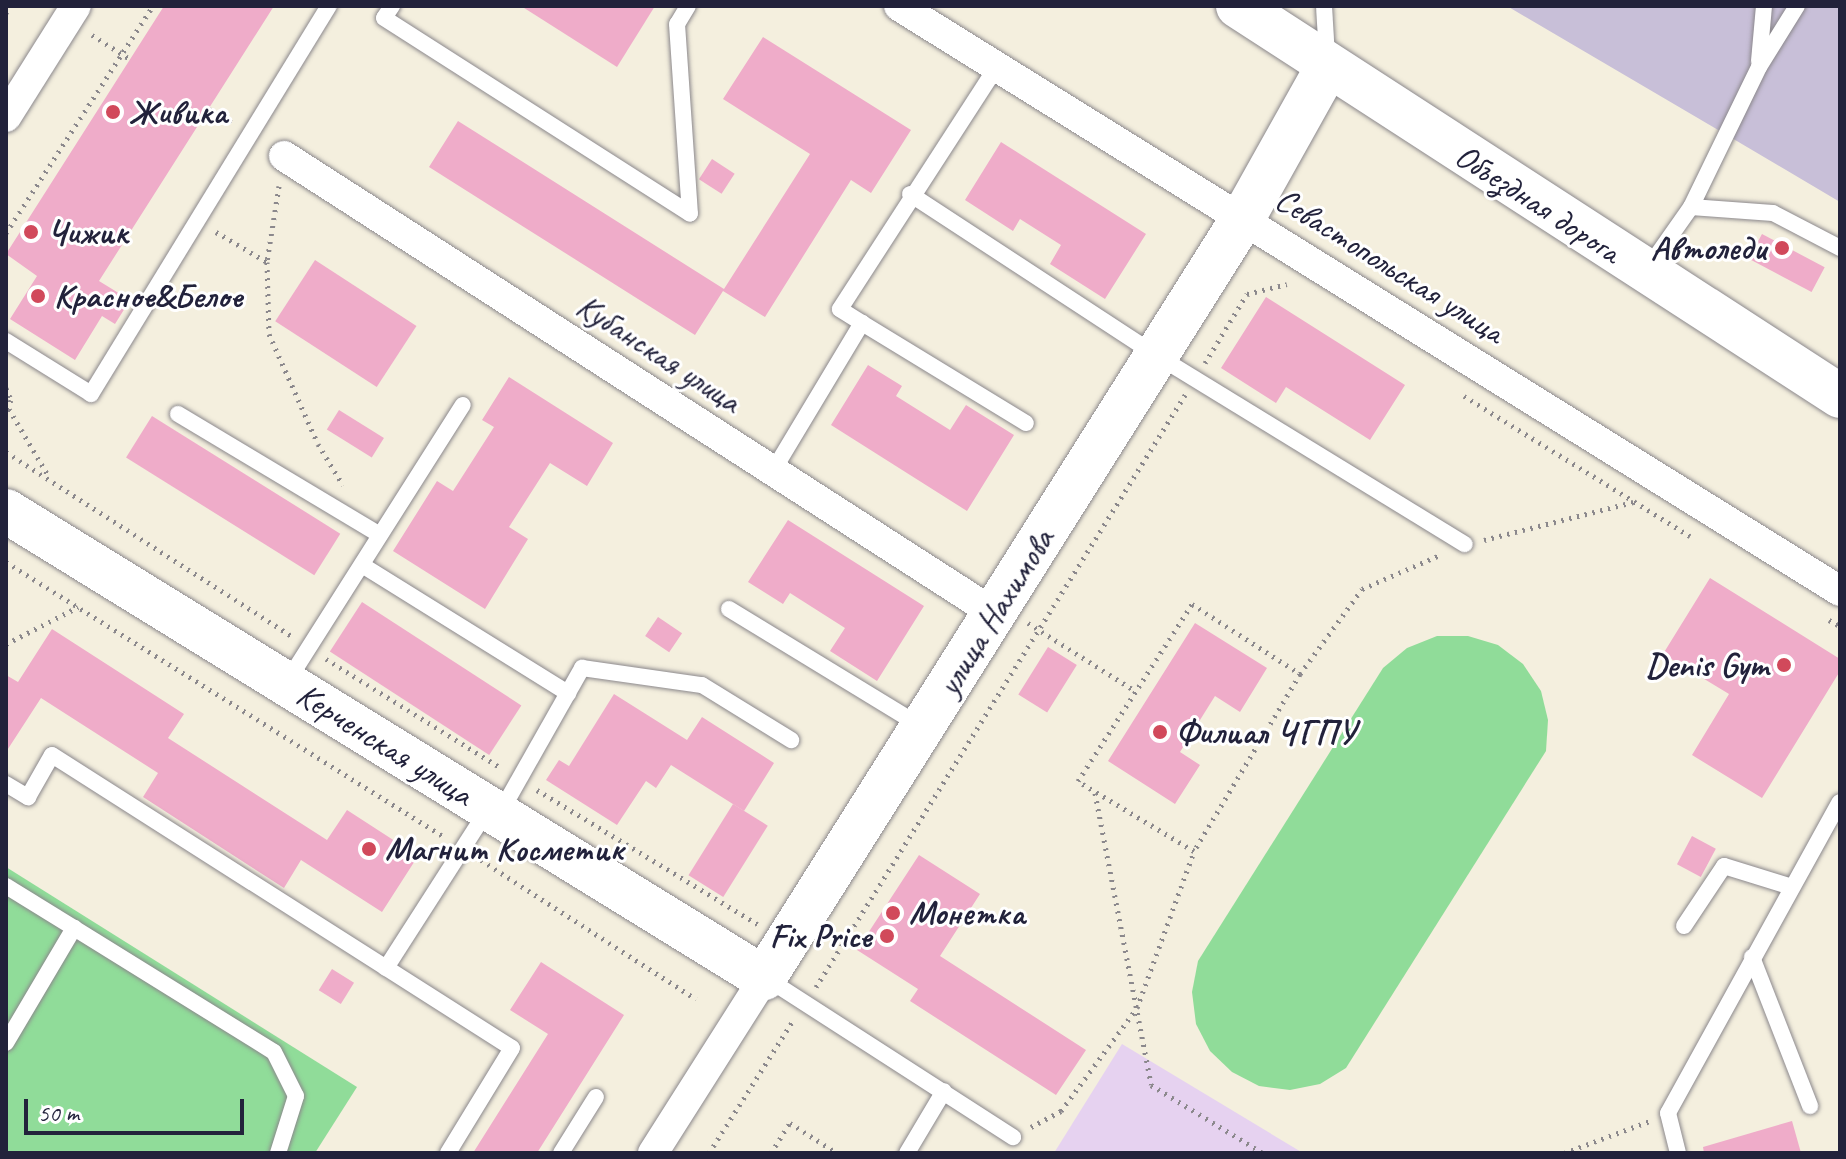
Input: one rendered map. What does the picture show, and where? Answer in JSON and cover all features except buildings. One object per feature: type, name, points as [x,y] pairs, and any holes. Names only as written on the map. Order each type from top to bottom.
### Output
[{"type":"street","name":"Севастопольская улица","points":[[899,6],[1840,591]]},
{"type":"street","name":"Объездная дорога","points":[[1238,6],[1644,272],[1840,396]]},
{"type":"street","points":[[6,117],[71,13]]},
{"type":"street","name":"улица Нахимова","points":[[653,1153],[1243,218],[1328,66]]},
{"type":"street","name":"Кубанская улица","points":[[284,156],[773,471],[997,609]]},
{"type":"street","name":"Керченская улица","points":[[6,511],[297,665],[502,800],[775,960]]},
{"type":"lane","points":[[6,341],[91,394],[329,6]]},
{"type":"lane","points":[[392,6],[384,18],[690,214],[677,24],[688,6]]},
{"type":"lane","points":[[1324,6],[1328,66]]},
{"type":"lane","points":[[1759,67],[1764,6]]},
{"type":"lane","points":[[1644,272],[1691,207],[1759,67],[1797,6]]},
{"type":"lane","points":[[997,66],[910,194],[840,309],[1026,423]]},
{"type":"lane","points":[[910,194],[1156,355],[1465,544]]},
{"type":"lane","points":[[1691,207],[1773,213],[1840,248]]},
{"type":"lane","points":[[773,471],[862,323]]},
{"type":"lane","points":[[297,665],[362,565],[374,531],[463,405]]},
{"type":"lane","points":[[178,414],[374,531]]},
{"type":"lane","points":[[362,565],[568,693]]},
{"type":"lane","points":[[729,609],[922,727]]},
{"type":"lane","points":[[386,968],[463,849],[502,800],[582,668],[702,685],[791,740]]},
{"type":"lane","points":[[6,784],[28,797],[52,755],[512,1048],[448,1153]]},
{"type":"lane","points":[[1678,1153],[1668,1113],[1752,957],[1839,810]]},
{"type":"lane","points":[[1684,926],[1724,866],[1792,887]]},
{"type":"lane","points":[[6,886],[274,1052],[296,1096],[278,1153]]},
{"type":"lane","points":[[6,1043],[74,928]]},
{"type":"lane","points":[[1752,957],[1810,1106]]},
{"type":"lane","points":[[775,960],[804,1003],[1013,1137]]},
{"type":"lane","points":[[907,1153],[944,1091]]},
{"type":"lane","points":[[561,1153],[596,1097]]},
{"type":"path","points":[[6,13],[10,6]]},
{"type":"path","points":[[6,233],[153,6]]},
{"type":"path","points":[[71,13],[130,59]]},
{"type":"path","points":[[284,156],[267,262],[269,334],[318,444],[374,531]]},
{"type":"path","points":[[217,232],[267,262]]},
{"type":"path","points":[[709,1153],[1041,631],[1247,294],[1285,283],[1299,292]]},
{"type":"path","points":[[6,388],[8,411],[51,481]]},
{"type":"path","points":[[1459,393],[1698,541]]},
{"type":"path","points":[[6,452],[51,481],[297,665],[502,800],[775,960],[828,970]]},
{"type":"path","points":[[6,562],[696,999]]},
{"type":"path","points":[[1013,1137],[1061,1111],[1137,1008],[1194,851],[1300,674],[1192,604],[1078,781],[1194,851]]},
{"type":"path","points":[[6,644],[78,607]]},
{"type":"path","points":[[997,609],[1041,631],[1134,690]]},
{"type":"path","points":[[1827,618],[1840,626]]},
{"type":"path","points":[[1095,792],[1151,1085],[1263,1153]]},
{"type":"path","points":[[1564,1153],[1668,1113]]},
{"type":"path","points":[[771,1153],[790,1123],[837,1153]]},
{"type":"shaded area","points":[[1507,6],[1840,6],[1840,202],[1725,134]]},
{"type":"shaded area","points":[[1122,1044],[1303,1153],[1054,1153]]},
{"type":"green space","points":[[1437,636],[1468,636],[1498,645],[1523,664],[1541,691],[1548,720],[1546,751],[1346,1068],[1320,1084],[1290,1090],[1259,1086],[1232,1072],[1210,1051],[1196,1024],[1192,992],[1198,961],[1383,668],[1407,648]]},
{"type":"green space","points":[[6,867],[357,1087],[315,1153],[6,1153]]},
{"type":"place","name":"Живика","points":[[113,112]]},
{"type":"place","name":"Чижик","points":[[31,232]]},
{"type":"place","name":"Автоледи","points":[[1782,248]]},
{"type":"place","name":"Красное&Белое","points":[[38,296]]},
{"type":"place","name":"Denis Gym","points":[[1784,665]]},
{"type":"place","name":"Филиал ЧГПУ","points":[[1160,732]]},
{"type":"place","name":"Магнит Косметик","points":[[369,849]]},
{"type":"place","name":"Монетка","points":[[893,913]]},
{"type":"place","name":"Fix Price","points":[[887,936]]}]
